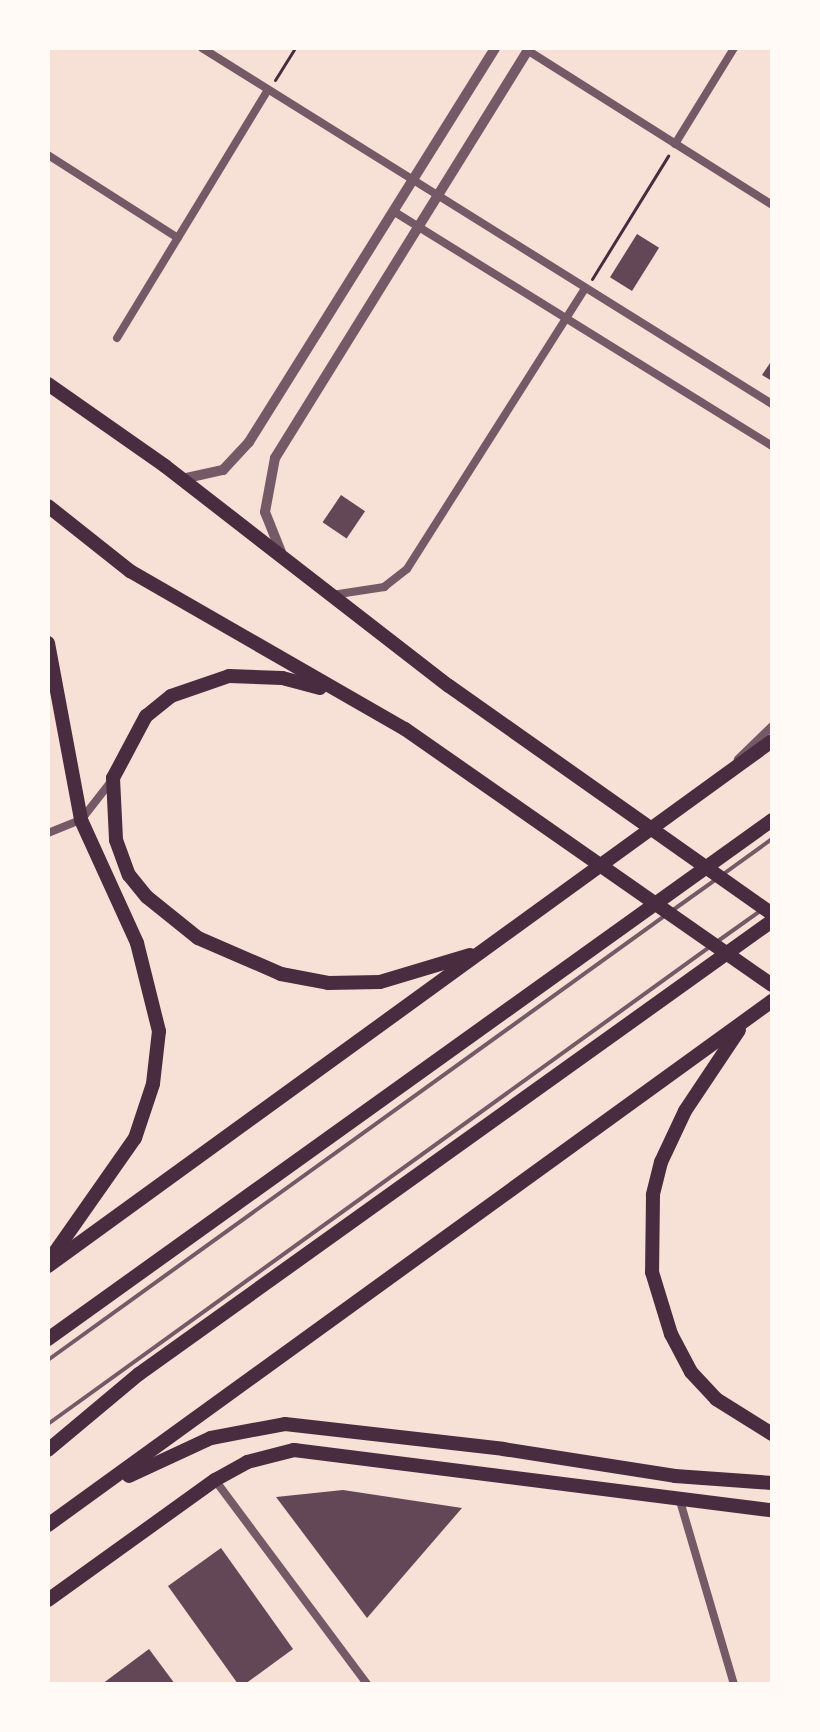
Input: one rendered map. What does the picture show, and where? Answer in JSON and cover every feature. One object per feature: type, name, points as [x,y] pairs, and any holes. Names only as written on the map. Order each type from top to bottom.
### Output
[{"type":"main road","points":[[48,384],[182,479],[449,686],[772,914]]},
{"type":"main road","points":[[48,506],[130,571],[405,729],[772,985]]},
{"type":"main road","points":[[48,643],[81,820],[148,972],[159,1031],[158,1058],[146,1107],[126,1155],[48,1264]]},
{"type":"main road","points":[[353,700],[261,675],[198,684],[146,716],[113,778],[116,840],[129,875],[170,918],[226,954],[281,974],[352,984],[409,975],[486,950]]},
{"type":"main road","points":[[48,1264],[772,741]]},
{"type":"main road","points":[[48,1339],[772,820]]},
{"type":"main road","points":[[48,1450],[139,1374],[772,921]]},
{"type":"main road","points":[[48,1525],[772,1001]]},
{"type":"main road","points":[[748,1018],[669,1142],[653,1195],[652,1272],[671,1334],[691,1372],[716,1399],[772,1434]]},
{"type":"main road","points":[[86,1498],[211,1438],[285,1424],[503,1449],[675,1476],[772,1483]]},
{"type":"main road","points":[[48,1600],[215,1480],[275,1453],[311,1450],[680,1501],[772,1510]]},
{"type":"street","points":[[202,48],[772,404]]},
{"type":"street","points":[[182,479],[223,470],[241,452],[495,48]]},
{"type":"street","points":[[675,144],[734,48]]},
{"type":"street","points":[[286,561],[265,512],[268,474],[528,49],[772,205]]},
{"type":"street","points":[[117,338],[268,90]]},
{"type":"street","points":[[48,155],[178,238]]},
{"type":"street","points":[[393,211],[772,446]]},
{"type":"street","points":[[330,595],[384,587],[407,569],[585,289]]},
{"type":"street","points":[[704,790],[772,726]]},
{"type":"street","points":[[48,833],[81,820],[113,778]]},
{"type":"street","points":[[215,1480],[367,1684]]},
{"type":"street","points":[[680,1501],[734,1684]]},
{"type":"lane","points":[[48,1360],[772,839]]},
{"type":"lane","points":[[48,1424],[772,903]]},
{"type":"path","points":[[268,90],[295,48]]},
{"type":"path","points":[[585,289],[675,144]]},
{"type":"building","points":[[637,234],[659,248],[632,291],[610,277]]},
{"type":"building","points":[[772,360],[772,381],[762,375]]},
{"type":"building","points":[[341,495],[365,511],[347,539],[323,522]]},
{"type":"building","points":[[343,1490],[462,1508],[367,1618],[276,1497]]},
{"type":"building","points":[[221,1548],[293,1649],[245,1684],[238,1684],[168,1586]]},
{"type":"building","points":[[149,1649],[175,1684],[102,1684]]}]
